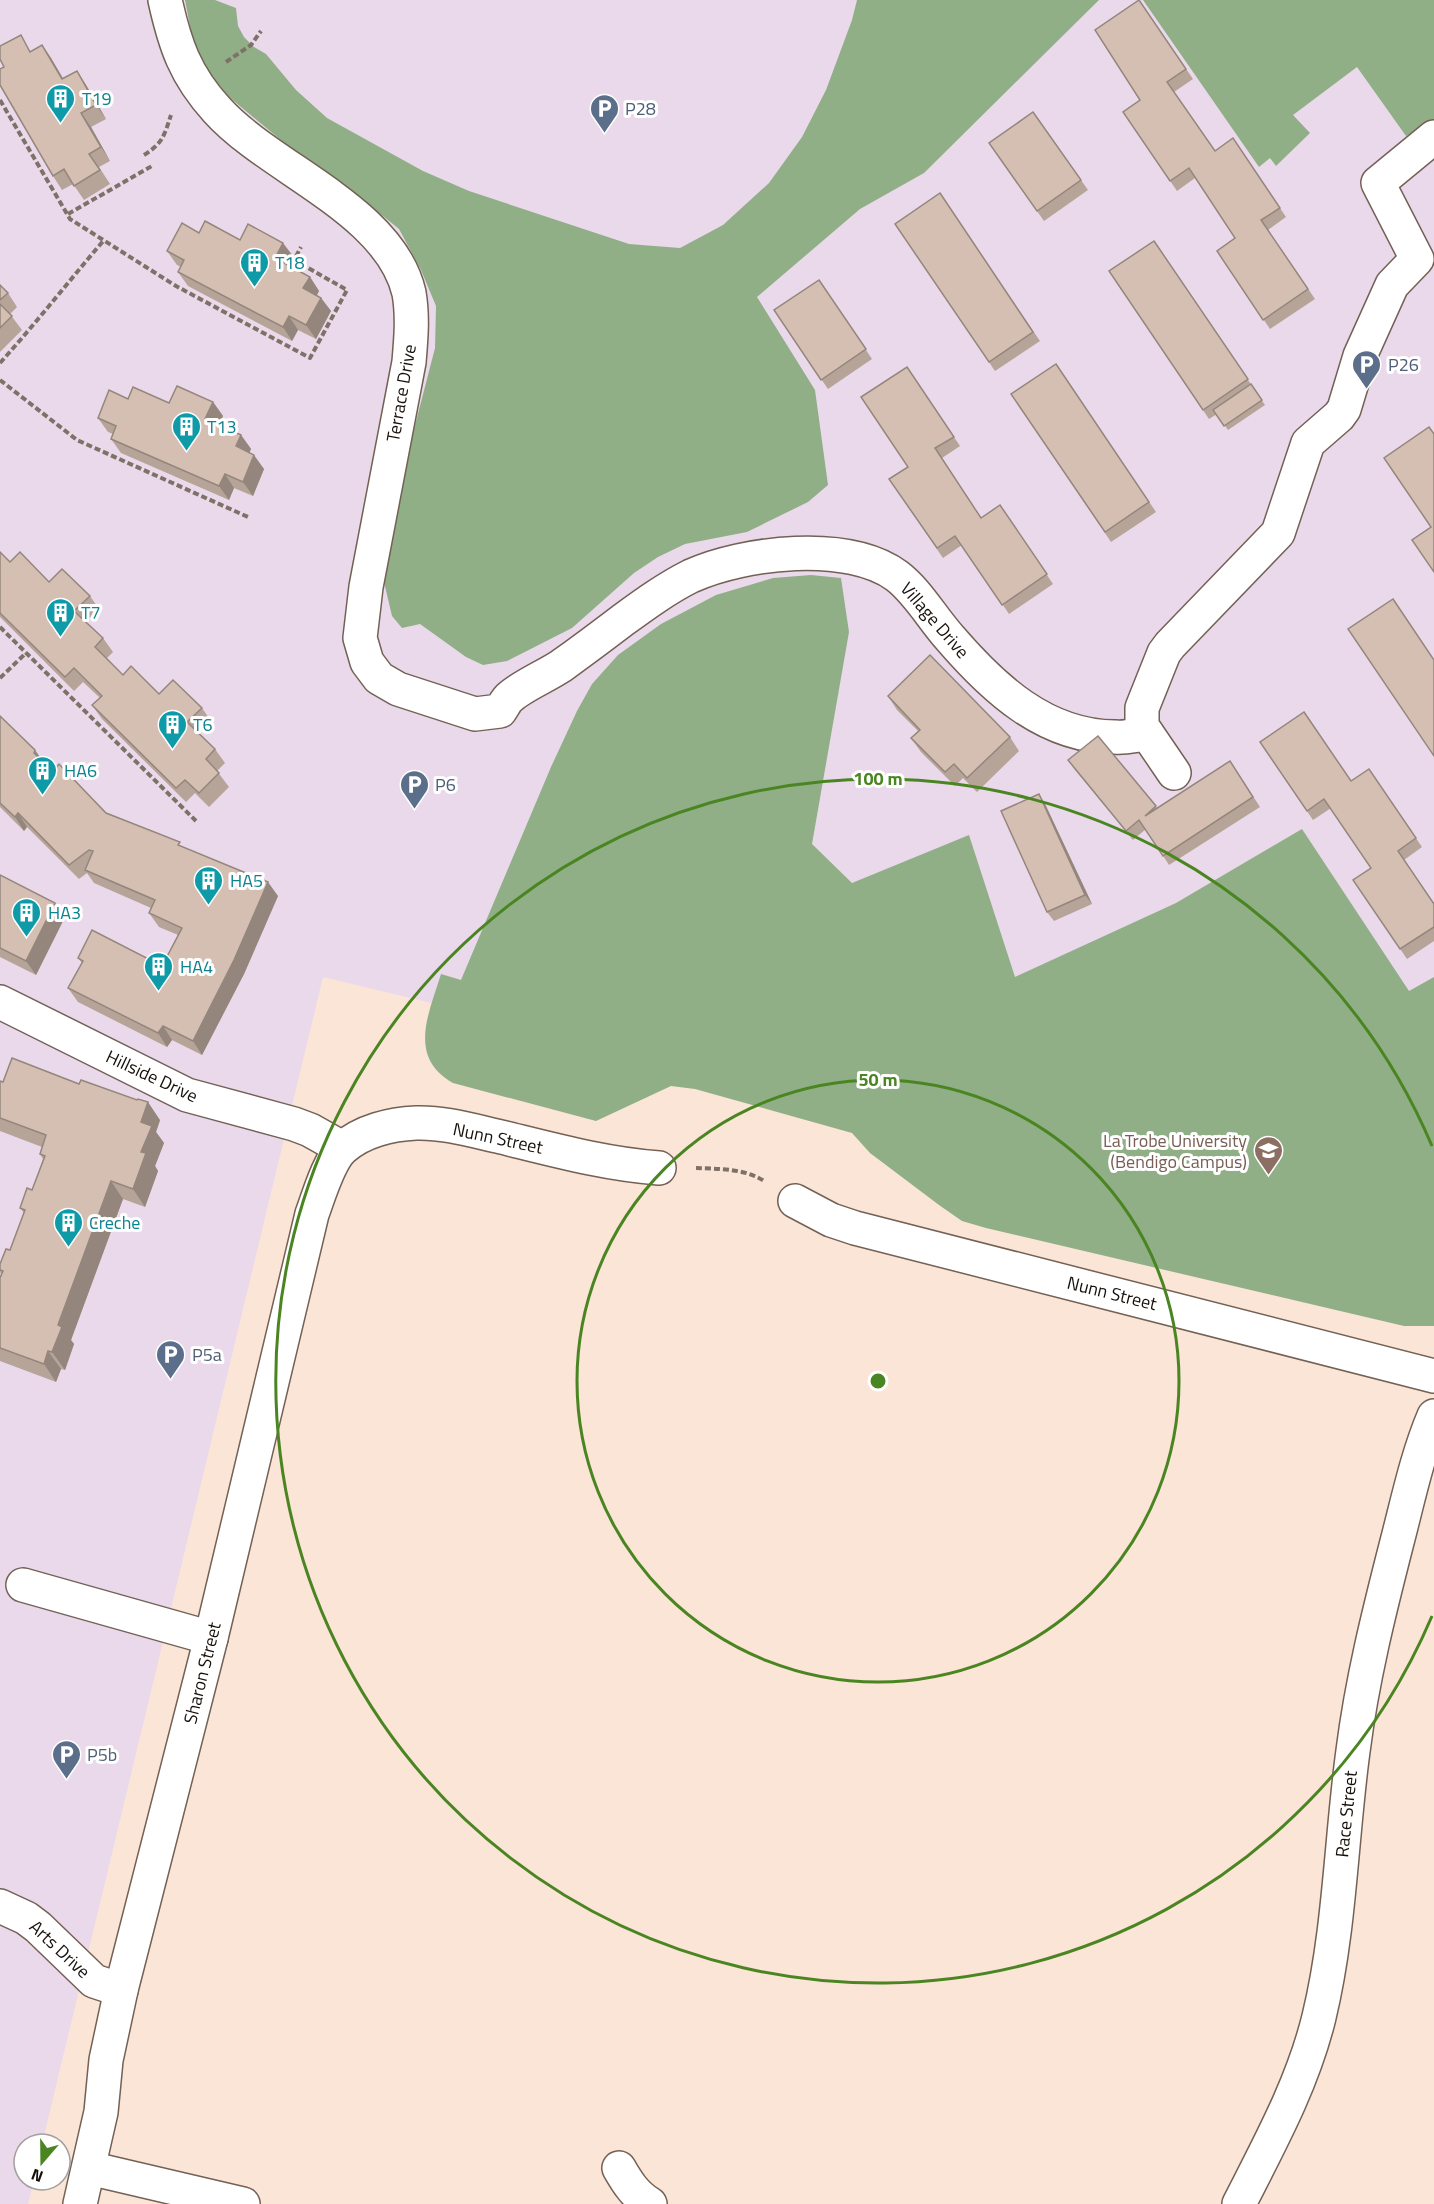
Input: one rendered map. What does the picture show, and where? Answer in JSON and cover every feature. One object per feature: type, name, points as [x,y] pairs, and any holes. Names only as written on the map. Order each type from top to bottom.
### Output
[{"type":"street","name":"Terrace Drive","points":[[165,0],[173,39],[182,60],[195,83],[217,111],[248,138],[349,210],[368,227],[395,262],[409,294],[412,326],[409,362],[366,587],[360,638],[367,662],[378,678],[398,689],[475,714],[500,711]]},
{"type":"street","points":[[1174,773],[1142,726],[1142,708],[1164,652],[1278,533],[1308,443],[1344,409],[1360,356],[1392,285],[1417,259],[1378,183],[1434,137]]},
{"type":"street","name":"Village Drive","points":[[500,711],[510,697],[574,656],[651,599],[692,576],[735,562],[761,557],[841,554],[878,565],[909,586],[951,639],[978,668],[1030,713],[1071,731],[1115,738],[1147,734]]},
{"type":"street","name":"Hillside Drive","points":[[0,1002],[187,1095],[294,1124],[342,1148]]},
{"type":"street","name":"Nunn Street","points":[[342,1148],[363,1135],[389,1126],[418,1123],[480,1132],[605,1162],[659,1168]]},
{"type":"street","name":"Sharon Street","points":[[80,2204],[101,2112],[106,2060],[121,1990],[211,1638],[312,1214],[326,1176],[342,1148]]},
{"type":"street","name":"Nunn Street","points":[[795,1201],[831,1220],[855,1228],[1434,1376]]},
{"type":"street","name":"Race Street","points":[[1239,2204],[1284,2117],[1304,2069],[1319,2019],[1330,1966],[1352,1752],[1362,1689],[1373,1635],[1405,1511],[1422,1449],[1434,1416]]},
{"type":"street","points":[[23,1584],[211,1638]]},
{"type":"street","name":"Arts Drive","points":[[0,1905],[38,1927],[94,1981],[121,1990]]},
{"type":"street","points":[[89,2168],[243,2204]]},
{"type":"street","points":[[619,2168],[634,2191],[650,2204]]},
{"type":"path","points":[[0,100],[70,219],[176,286],[310,358],[347,290],[294,260],[301,247]]},
{"type":"path","points":[[68,214],[152,166]]},
{"type":"path","points":[[0,363],[104,240]]},
{"type":"path","points":[[0,380],[77,440],[248,517]]},
{"type":"path","points":[[0,627],[196,821]]},
{"type":"path","points":[[0,678],[26,653]]},
{"type":"path","points":[[659,1168],[736,1170],[758,1177],[795,1201]]},
{"type":"shaded area","name":"La Trobe University (Bendigo Campus)","points":[[0,0],[1434,0],[1434,1266],[769,1084],[323,977],[45,2132],[12,2132],[12,2192],[31,2192],[28,2204],[0,2204]]},
{"type":"green space","points":[[185,0],[215,0],[236,8],[238,26],[244,37],[266,54],[296,90],[327,118],[423,171],[469,191],[629,244],[680,248],[723,225],[769,183],[802,137],[826,90],[857,0],[1099,0],[924,173],[860,209],[757,297],[815,390],[828,485],[808,502],[747,532],[685,544],[658,557],[634,573],[572,628],[507,661],[483,665],[466,657],[420,624],[402,628],[392,616],[384,582],[383,549],[435,348],[436,306],[421,270],[399,229],[352,191],[288,146],[217,87],[193,42]]},
{"type":"green space","points":[[1143,0],[1434,0],[1434,120],[1422,129],[1406,136],[1357,67],[1293,115],[1310,133],[1276,166],[1270,158],[1259,167]]},
{"type":"green space","points":[[811,575],[841,578],[849,632],[812,844],[852,883],[969,835],[1015,977],[1176,903],[1302,829],[1409,991],[1434,977],[1434,1326],[1404,1326],[962,1221],[870,1153],[852,1133],[695,1089],[671,1086],[596,1121],[453,1083],[439,1072],[430,1060],[425,1033],[441,974],[461,980],[551,767],[592,684],[618,655],[661,624],[716,595],[773,578]]},
{"type":"building","points":[[1139,0],[1186,69],[1167,82],[1215,151],[1233,138],[1280,208],[1261,220],[1308,289],[1263,320],[1217,251],[1235,238],[1189,168],[1170,181],[1123,112],[1140,100],[1095,30]]},
{"type":"building","name":"T19","points":[[21,35],[30,52],[42,45],[62,79],[77,71],[96,105],[81,113],[101,147],[89,154],[100,170],[74,186],[64,169],[53,176],[0,85],[0,69],[4,67],[0,59],[0,46]]},
{"type":"building","points":[[1033,112],[1081,180],[1037,211],[989,143]]},
{"type":"building","points":[[940,193],[1033,332],[989,362],[895,224]]},
{"type":"building","name":"T18","points":[[205,221],[240,240],[248,224],[283,243],[275,258],[310,277],[303,288],[321,298],[306,325],[289,316],[283,327],[178,272],[184,260],[167,251],[182,223],[199,233]]},
{"type":"building","points":[[1154,241],[1248,379],[1203,410],[1109,271]]},
{"type":"building","points":[[819,280],[866,349],[821,380],[774,310]]},
{"type":"building","points":[[0,285],[8,293],[0,300]]},
{"type":"building","points":[[0,304],[12,316],[0,328]]},
{"type":"building","points":[[1056,364],[1149,502],[1105,532],[1011,394]]},
{"type":"building","points":[[907,367],[954,437],[935,448],[981,518],[1000,505],[1047,574],[1002,605],[955,536],[937,548],[889,479],[908,467],[861,397]]},
{"type":"building","points":[[1251,384],[1262,400],[1224,426],[1213,410]]},
{"type":"building","name":"T13","points":[[177,386],[213,402],[205,419],[241,435],[236,446],[254,455],[243,482],[225,474],[219,486],[111,439],[116,426],[98,418],[109,390],[128,399],[133,387],[169,403]]},
{"type":"building","points":[[1429,427],[1434,434],[1434,572],[1412,540],[1431,527],[1384,458]]},
{"type":"building","points":[[0,552],[10,562],[20,552],[49,582],[62,569],[90,596],[74,611],[103,638],[95,647],[123,675],[131,666],[159,694],[173,680],[202,708],[187,722],[215,749],[206,759],[219,773],[199,793],[185,780],[176,788],[92,705],[102,696],[74,668],[65,677],[0,613]]},
{"type":"building","points":[[1393,599],[1434,660],[1434,756],[1348,629]]},
{"type":"building","points":[[930,655],[1010,737],[967,778],[954,764],[945,772],[911,738],[920,730],[888,696]]},
{"type":"building","points":[[1304,712],[1351,781],[1369,769],[1416,838],[1398,851],[1434,904],[1434,927],[1400,949],[1353,880],[1371,868],[1324,799],[1307,811],[1260,742]]},
{"type":"building","points":[[0,716],[53,771],[59,764],[106,813],[180,842],[178,845],[268,882],[234,960],[193,1041],[163,1026],[158,1033],[68,988],[83,961],[78,958],[92,930],[162,966],[182,928],[149,913],[155,900],[85,870],[93,851],[89,850],[69,865],[18,813],[15,817],[0,803]]},
{"type":"building","points":[[1098,736],[1156,806],[1145,816],[1230,761],[1253,797],[1163,856],[1139,820],[1126,831],[1068,760]]},
{"type":"building","points":[[1039,794],[1085,895],[1047,912],[1001,811]]},
{"type":"building","name":"HA3","points":[[0,875],[55,903],[26,961],[0,948]]},
{"type":"building","name":"Creche","points":[[12,1058],[79,1084],[81,1080],[148,1102],[141,1122],[152,1126],[141,1152],[146,1153],[133,1189],[111,1181],[58,1325],[62,1327],[52,1352],[48,1351],[44,1364],[0,1348],[0,1278],[3,1271],[0,1270],[0,1264],[6,1249],[10,1250],[25,1210],[20,1208],[27,1188],[32,1190],[45,1156],[40,1154],[46,1135],[0,1118],[0,1081],[3,1082]]},
{"type":"place","name":"T19","points":[[61,124]]},
{"type":"place","name":"P28","points":[[604,134]]},
{"type":"place","name":"T18","points":[[254,288]]},
{"type":"place","name":"P26","points":[[1367,390]]},
{"type":"place","name":"T13","points":[[186,452]]},
{"type":"place","name":"T7","points":[[60,638]]},
{"type":"place","name":"T6","points":[[172,750]]},
{"type":"place","name":"HA6","points":[[43,796]]},
{"type":"place","name":"P6","points":[[414,810]]},
{"type":"place","name":"HA5","points":[[209,906]]},
{"type":"place","name":"HA3","points":[[27,938]]},
{"type":"place","name":"HA4","points":[[159,992]]},
{"type":"place","name":"La Trobe University (Bendigo Campus)","points":[[1268,1176]]},
{"type":"place","name":"Creche","points":[[68,1248]]},
{"type":"place","name":"P5a","points":[[171,1380]]},
{"type":"place","name":"P5b","points":[[66,1780]]}]
